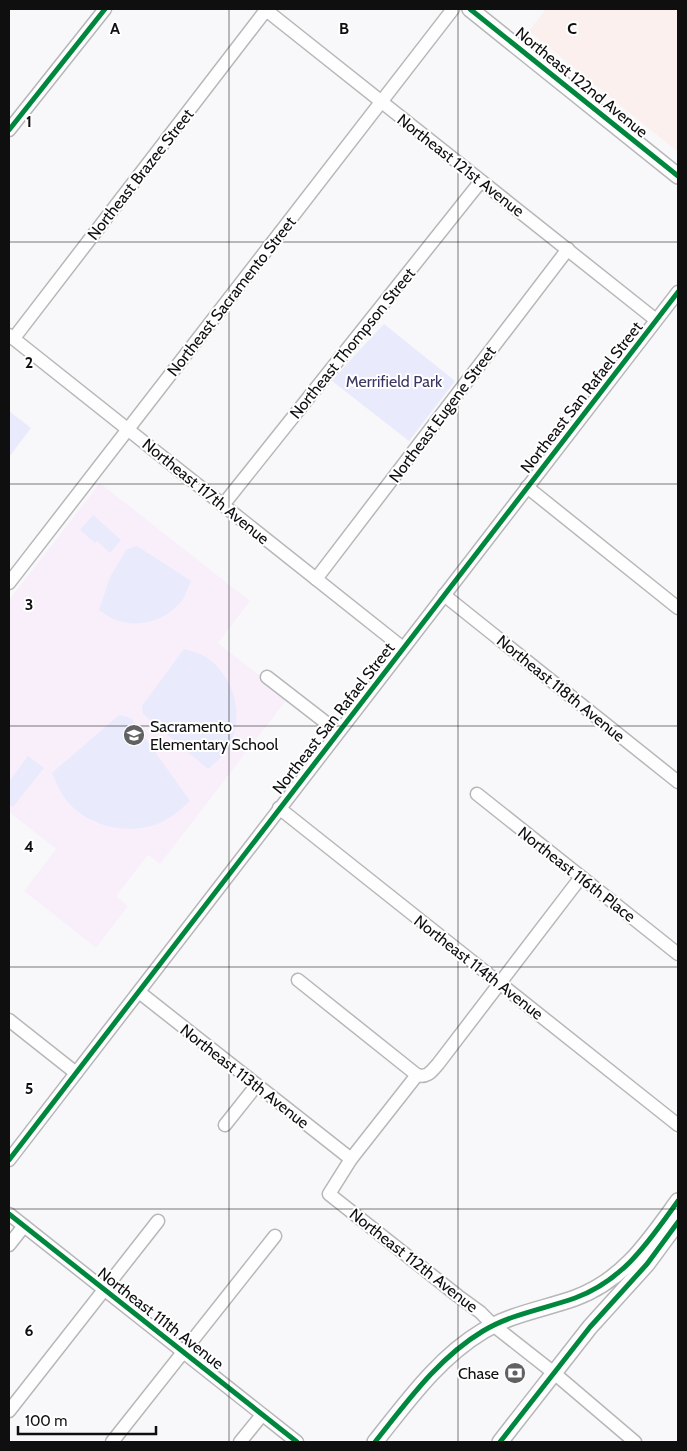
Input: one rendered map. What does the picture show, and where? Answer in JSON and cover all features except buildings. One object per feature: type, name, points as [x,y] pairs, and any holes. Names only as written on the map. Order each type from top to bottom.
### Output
[{"type":"main road","name":"Northeast 122nd Avenue","points":[[470,9],[678,176]]},
{"type":"main road","points":[[376,1442],[427,1378],[456,1349],[493,1324],[577,1297],[609,1280],[640,1252],[678,1201]]},
{"type":"main road","points":[[500,1442],[590,1327],[647,1264],[678,1222]]},
{"type":"street","points":[[9,130],[105,9]]},
{"type":"street","name":"Northeast Sacramento Street","points":[[9,582],[453,9]]},
{"type":"street","name":"Northeast 121st Avenue","points":[[266,10],[656,320]]},
{"type":"street","name":"Northeast Brazee Street","points":[[11,336],[266,10]]},
{"type":"street","name":"Northeast Thompson Street","points":[[223,505],[482,180]]},
{"type":"street","name":"Northeast Eugene Street","points":[[316,579],[568,250]]},
{"type":"street","name":"Northeast San Rafael Street","points":[[9,1160],[678,292]]},
{"type":"street","name":"Northeast 117th Avenue","points":[[11,336],[403,648]]},
{"type":"street","points":[[527,487],[678,608]]},
{"type":"street","name":"Northeast 118th Avenue","points":[[444,595],[678,782]]},
{"type":"street","points":[[267,677],[338,732]]},
{"type":"street","name":"Northeast 116th Place","points":[[477,794],[678,954]]},
{"type":"street","name":"Northeast 114th Avenue","points":[[280,808],[678,1125]]},
{"type":"street","points":[[298,980],[417,1075],[422,1077],[431,1073],[581,877]]},
{"type":"street","name":"Northeast 113th Avenue","points":[[138,992],[256,1086],[352,1159]]},
{"type":"street","points":[[9,1020],[76,1072]]},
{"type":"street","points":[[352,1159],[417,1075]]},
{"type":"street","points":[[225,1125],[256,1086]]},
{"type":"street","name":"Northeast 112th Avenue","points":[[352,1159],[329,1194],[462,1300],[480,1312],[635,1442]]},
{"type":"street","name":"Northeast 111th Avenue","points":[[9,1214],[297,1442]]},
{"type":"street","points":[[9,1411],[158,1221]]},
{"type":"street","points":[[9,1245],[24,1226]]},
{"type":"street","points":[[112,1442],[276,1236]]},
{"type":"street","points":[[240,1442],[262,1415]]},
{"type":"shaded area","points":[[546,9],[678,9],[678,152],[529,31]]},
{"type":"shaded area","name":"Sacramento Elementary School","points":[[100,483],[250,601],[218,643],[288,698],[160,864],[148,855],[116,896],[128,906],[96,948],[24,891],[56,849],[9,812],[9,600]]},
{"type":"green space","name":"Merrifield Park","points":[[384,324],[455,381],[409,441],[332,381]]},
{"type":"green space","points":[[9,411],[31,428],[9,457]]},
{"type":"green space","points":[[93,515],[121,540],[110,553],[97,541],[95,543],[80,530]]},
{"type":"green space","points":[[137,546],[191,581],[183,599],[170,612],[153,621],[125,623],[109,617],[99,610],[110,577],[127,549]]},
{"type":"green space","points":[[184,649],[206,657],[217,666],[225,677],[235,701],[235,728],[231,741],[225,753],[208,769],[143,714],[142,706]]},
{"type":"green space","points":[[119,715],[131,718],[190,801],[174,814],[144,828],[128,829],[113,827],[98,823],[84,816],[62,794],[52,773]]},
{"type":"green space","points":[[28,756],[44,768],[13,807],[9,804],[9,782]]},
{"type":"cycle path","points":[[9,130],[105,9]]},
{"type":"cycle path","points":[[470,9],[678,176]]},
{"type":"cycle path","points":[[9,1160],[678,292]]},
{"type":"cycle path","points":[[375,1442],[411,1396],[437,1367],[467,1342],[483,1331],[505,1320],[575,1298],[608,1281],[646,1245],[678,1201]]},
{"type":"cycle path","points":[[9,1214],[297,1442]]},
{"type":"cycle path","points":[[500,1442],[590,1327],[647,1264],[678,1222]]},
{"type":"place","name":"Sacramento Elementary School","points":[[134,735]]},
{"type":"place","name":"Chase","points":[[515,1373]]}]
